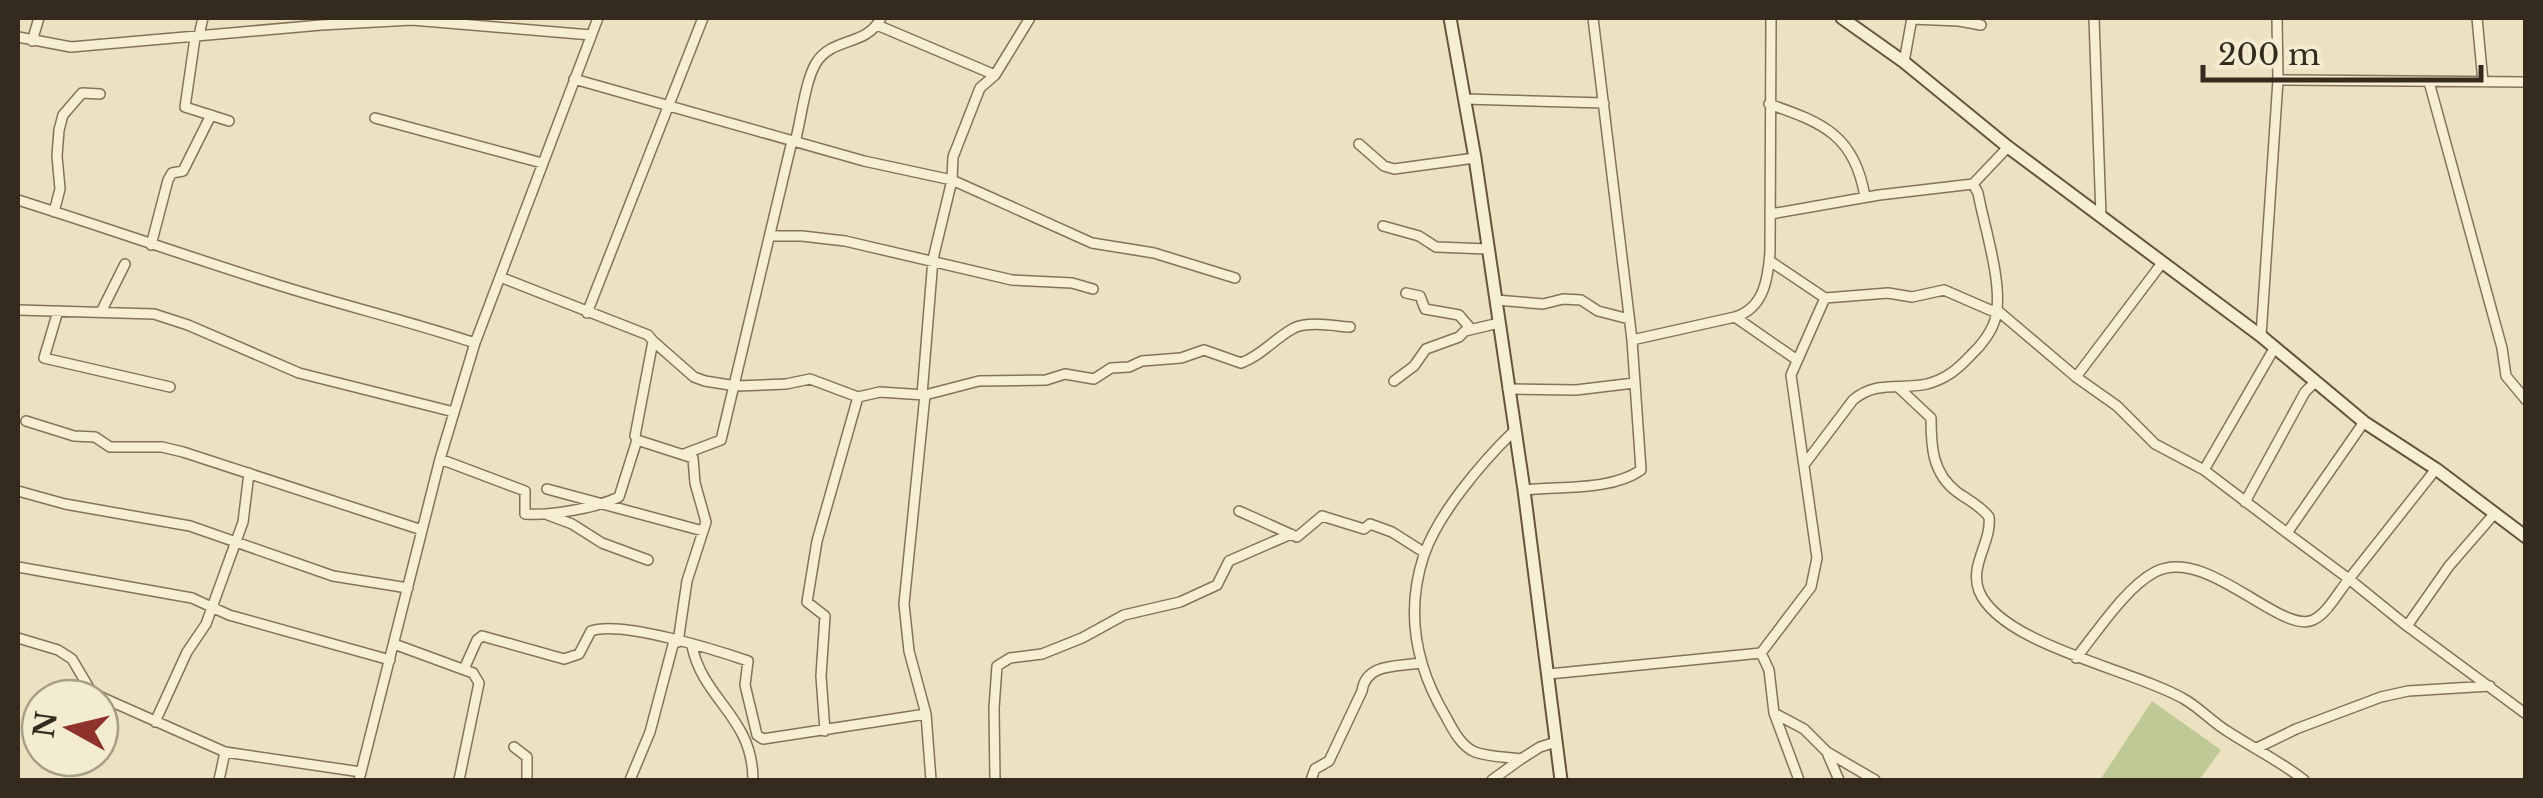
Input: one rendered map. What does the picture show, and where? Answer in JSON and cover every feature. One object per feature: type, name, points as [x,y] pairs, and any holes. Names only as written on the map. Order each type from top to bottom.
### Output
[{"type":"street","points":[[32,41],[39,18]]},
{"type":"street","points":[[203,18],[185,108],[229,121]]},
{"type":"street","points":[[18,638],[58,650],[72,659],[92,693],[226,752],[360,776],[440,459],[475,343],[598,18]]},
{"type":"street","points":[[587,314],[703,18]]},
{"type":"street","points":[[930,780],[926,714],[908,651],[904,604],[933,259],[952,180],[953,157],[966,119],[980,88],[995,75],[1030,18]]},
{"type":"street","points":[[1450,18],[1475,158],[1524,490],[1561,780]]},
{"type":"street","points":[[1524,490],[1610,482],[1641,470],[1632,340],[1594,18]]},
{"type":"street","points":[[1632,340],[1749,313],[1758,302],[1770,261],[1771,18]]},
{"type":"street","points":[[1842,18],[2262,336],[2364,422],[2526,537]]},
{"type":"street","points":[[1904,62],[1912,18],[1981,25]]},
{"type":"street","points":[[2094,18],[2101,216]]},
{"type":"street","points":[[2262,336],[2278,80],[2276,18]]},
{"type":"street","points":[[2478,18],[2483,82]]},
{"type":"street","points":[[18,37],[72,47],[412,19],[591,35]]},
{"type":"street","points":[[683,454],[721,440],[778,194],[817,61],[829,50],[871,33],[879,21],[995,75]]},
{"type":"street","points":[[574,79],[794,142],[952,180],[1092,244],[1154,253],[1235,278]]},
{"type":"street","points":[[2278,80],[2526,82]]},
{"type":"street","points":[[2428,82],[2502,348],[2506,376],[2526,400]]},
{"type":"street","points":[[54,212],[60,188],[56,156],[63,114],[82,93],[100,94]]},
{"type":"street","points":[[1464,99],[1604,103]]},
{"type":"street","points":[[1770,104],[1820,122],[1860,168],[1865,198]]},
{"type":"street","points":[[152,245],[168,180],[172,174],[183,171],[211,115]]},
{"type":"street","points":[[375,118],[542,163]]},
{"type":"street","points":[[1359,144],[1384,166],[1394,169],[1475,158]]},
{"type":"street","points":[[1771,214],[1973,184],[2008,147]]},
{"type":"street","points":[[1804,465],[1853,400],[1877,386],[1931,383],[1949,376],[1979,348],[1997,312],[1978,193],[1973,184]]},
{"type":"street","points":[[18,200],[475,343]]},
{"type":"street","points":[[1383,226],[1418,236],[1436,247],[1488,249]]},
{"type":"street","points":[[771,236],[845,242],[1012,280],[1072,283],[1093,289]]},
{"type":"street","points":[[1770,261],[1825,298],[1888,292],[1912,296],[1944,290],[1997,312],[2076,378],[2117,406],[2156,444],[2204,470],[2526,714]]},
{"type":"street","points":[[2076,378],[2162,262]]},
{"type":"street","points":[[101,312],[125,264]]},
{"type":"street","points":[[500,277],[648,335],[694,377],[736,386],[786,384],[810,378],[858,396],[880,392],[923,395],[979,381],[1046,380],[1065,374],[1094,379],[1112,368],[1181,358],[1204,350],[1220,353],[1237,363],[1246,362],[1294,328],[1350,327]]},
{"type":"street","points":[[1406,294],[1420,296],[1425,310],[1459,316],[1472,330]]},
{"type":"street","points":[[1549,674],[1761,653],[1811,588],[1817,558],[1791,374],[1825,298]]},
{"type":"street","points":[[1496,300],[1543,304],[1581,300],[1598,311],[1629,319]]},
{"type":"street","points":[[18,310],[154,314],[300,373],[454,412]]},
{"type":"street","points":[[58,311],[44,358],[170,387]]},
{"type":"street","points":[[1735,317],[1797,360]]},
{"type":"street","points":[[1394,381],[1414,366],[1426,349],[1499,323]]},
{"type":"street","points":[[440,459],[526,491],[525,514],[602,505],[623,492],[637,440],[635,430],[652,341]]},
{"type":"street","points":[[2204,470],[2275,347]]},
{"type":"street","points":[[2245,502],[2304,392],[2315,382]]},
{"type":"street","points":[[1508,389],[1576,390],[1634,383]]},
{"type":"street","points":[[1898,387],[1924,408],[1930,418],[1930,448],[1951,488],[1985,510],[1989,517],[1975,580],[1983,599],[1995,612],[2052,648],[2143,679],[2185,699],[2224,730],[2304,780]]},
{"type":"street","points":[[825,731],[821,676],[825,616],[807,602],[817,541],[858,396]]},
{"type":"street","points":[[26,421],[68,435],[96,437],[110,447],[162,447],[422,530]]},
{"type":"street","points":[[2286,532],[2364,422]]},
{"type":"street","points":[[1514,431],[1498,446],[1443,519],[1425,553],[1415,602],[1420,663],[1460,740],[1475,752],[1521,759]]},
{"type":"street","points":[[630,780],[650,732],[676,642],[687,581],[703,532],[704,509],[695,483],[694,461],[637,440]]},
{"type":"street","points":[[2076,658],[2136,585],[2160,569],[2176,567],[2200,572],[2252,596],[2285,617],[2304,622],[2317,618],[2436,470]]},
{"type":"street","points":[[155,722],[187,652],[206,624],[243,522],[249,473]]},
{"type":"street","points":[[547,490],[703,532]]},
{"type":"street","points":[[18,491],[65,504],[190,526],[333,576],[408,588]]},
{"type":"street","points":[[1239,511],[1300,537],[1326,516],[1364,528],[1370,524],[1392,532],[1425,553]]},
{"type":"street","points":[[2407,626],[2449,566],[2496,513]]},
{"type":"street","points":[[546,514],[572,524],[602,543],[648,560]]},
{"type":"street","points":[[995,780],[997,666],[1010,658],[1042,654],[1082,638],[1124,615],[1180,602],[1217,585],[1230,562],[1292,534]]},
{"type":"street","points":[[18,567],[192,598],[390,660]]},
{"type":"street","points":[[464,669],[476,640],[482,636],[564,659],[579,654],[591,631],[601,627],[629,630],[748,661],[745,686],[758,737],[825,731],[926,714]]},
{"type":"street","points":[[394,644],[473,673],[479,683],[458,780]]},
{"type":"street","points":[[692,646],[704,678],[743,729],[753,780]]},
{"type":"street","points":[[1761,653],[1769,670],[1774,713],[1799,780]]},
{"type":"street","points":[[1311,780],[1315,769],[1329,761],[1364,680],[1373,670],[1420,663]]},
{"type":"street","points":[[2256,748],[2296,729],[2408,690],[2490,686]]},
{"type":"street","points":[[1774,713],[1874,780]]},
{"type":"street","points":[[1492,780],[1540,747],[1556,742]]},
{"type":"street","points":[[514,747],[527,757],[527,780]]},
{"type":"street","points":[[218,780],[226,752]]},
{"type":"street","points":[[1827,752],[1839,780]]},
{"type":"green space","points":[[2152,701],[2221,750],[2199,780],[2100,780]]}]
